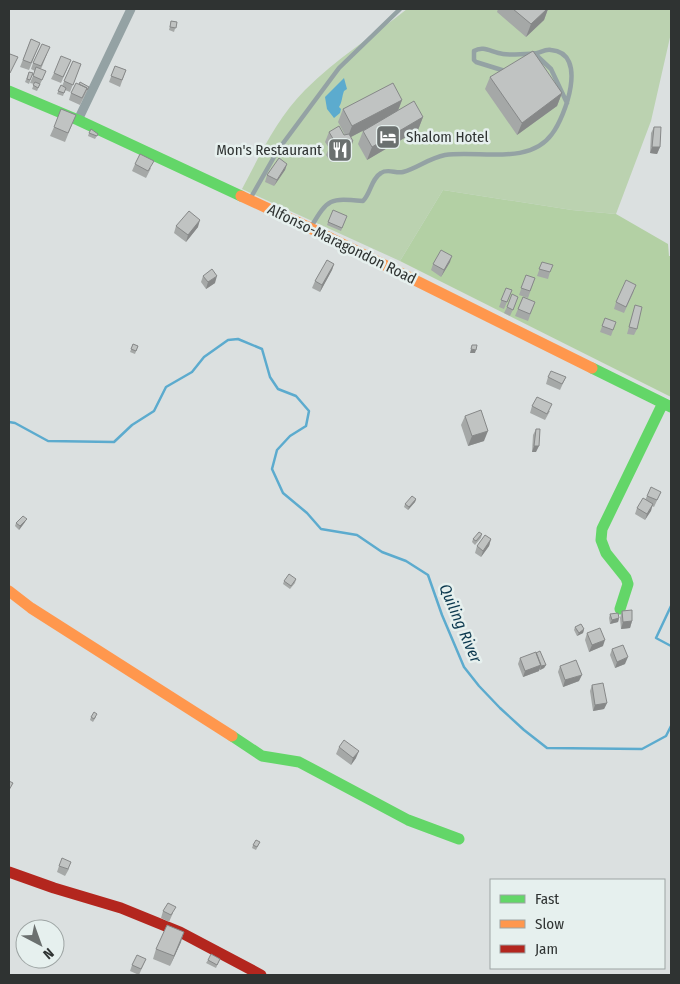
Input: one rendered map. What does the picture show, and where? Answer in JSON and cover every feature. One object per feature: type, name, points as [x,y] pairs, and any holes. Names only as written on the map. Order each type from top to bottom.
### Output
[{"type":"street","points":[[78,120],[131,9]]},
{"type":"street","name":"Alfonso-Maragondon Road","points":[[9,91],[78,120],[310,228],[667,405]]},
{"type":"street","points":[[620,610],[628,584],[626,578],[606,553],[600,540],[602,529],[667,405]]},
{"type":"street","points":[[9,591],[30,608],[262,756],[299,762],[408,820],[459,839]]},
{"type":"street","points":[[9,872],[121,908],[188,936],[261,975]]},
{"type":"lane","points":[[250,200],[278,150],[339,68],[400,9]]},
{"type":"lane","points":[[310,228],[325,205],[332,200],[363,201],[375,178],[385,171],[402,173],[429,160],[446,155],[523,153],[537,148],[552,134],[572,89],[572,75],[566,56],[552,50],[535,54],[502,54],[481,48],[474,51],[474,60],[476,62],[505,71]]},
{"type":"lane","points":[[535,54],[551,69],[567,103]]},
{"type":"green space","points":[[407,9],[671,9],[671,33],[651,121],[616,214],[572,210],[443,190],[400,261],[242,189],[270,137],[286,112],[305,90],[329,68]]},
{"type":"green space","points":[[443,190],[572,210],[616,214],[668,244],[669,256],[671,256],[671,397],[400,261]]},
{"type":"water","points":[[344,78],[347,89],[344,91],[339,107],[341,109],[340,113],[334,118],[327,109],[325,97]]},
{"type":"building","points":[[513,9],[547,9],[531,24]]},
{"type":"building","points":[[171,21],[177,22],[176,28],[170,27]]},
{"type":"building","points":[[31,39],[40,43],[31,63],[23,60]]},
{"type":"building","points":[[42,44],[50,47],[41,66],[33,63]]},
{"type":"building","points":[[533,51],[562,93],[522,123],[490,77]]},
{"type":"building","points":[[10,54],[18,57],[9,73],[9,57]]},
{"type":"building","points":[[61,56],[71,60],[63,77],[54,73]]},
{"type":"building","points":[[73,61],[81,64],[73,85],[64,81]]},
{"type":"building","points":[[115,66],[126,70],[122,80],[111,76]]},
{"type":"building","points":[[36,67],[46,71],[42,80],[33,76]]},
{"type":"building","points":[[29,72],[33,73],[30,80],[27,79]]},
{"type":"building","points":[[35,82],[40,84],[38,88],[33,85]]},
{"type":"building","points":[[80,82],[89,87],[87,90],[87,88],[79,84]]},
{"type":"building","points":[[76,83],[87,88],[82,98],[71,93]]},
{"type":"building","points":[[393,83],[402,100],[352,126],[343,109]]},
{"type":"building","points":[[61,85],[66,88],[64,93],[58,91]]},
{"type":"building","points":[[414,101],[423,117],[372,147],[363,131]]},
{"type":"building","points":[[61,109],[76,115],[68,133],[54,127]]},
{"type":"building","points":[[339,126],[344,135],[349,134],[353,141],[334,152],[330,145],[335,142],[329,132]]},
{"type":"building","points":[[654,127],[661,127],[660,147],[652,147]]},
{"type":"building","points":[[91,129],[98,134],[97,136],[89,133]]},
{"type":"building","points":[[140,154],[154,161],[148,171],[135,164]]},
{"type":"building","points":[[279,158],[287,164],[277,180],[267,175]]},
{"type":"building","points":[[333,210],[347,216],[342,228],[328,222]]},
{"type":"building","points":[[189,211],[200,220],[188,235],[176,226]]},
{"type":"building","points":[[441,250],[452,256],[444,270],[433,264]]},
{"type":"building","points":[[327,260],[334,264],[322,285],[315,281]]},
{"type":"building","points":[[542,262],[553,265],[550,272],[539,269]]},
{"type":"building","points":[[212,269],[217,276],[208,282],[203,276]]},
{"type":"building","points":[[526,275],[535,278],[530,291],[521,288]]},
{"type":"building","points":[[626,280],[636,285],[626,307],[616,302]]},
{"type":"building","points":[[506,288],[512,290],[507,302],[501,300]]},
{"type":"building","points":[[512,294],[518,297],[513,310],[507,307]]},
{"type":"building","points":[[523,297],[535,302],[530,314],[518,309]]},
{"type":"building","points":[[635,305],[642,307],[637,329],[629,327]]},
{"type":"building","points":[[605,318],[616,322],[613,330],[602,326]]},
{"type":"building","points":[[133,344],[138,346],[136,351],[131,349]]},
{"type":"building","points":[[472,345],[477,345],[476,350],[471,349]]},
{"type":"building","points":[[551,371],[566,377],[562,384],[548,377]]},
{"type":"building","points":[[537,397],[552,404],[547,414],[532,406]]},
{"type":"building","points":[[481,410],[488,431],[472,436],[465,416]]},
{"type":"building","points":[[536,429],[540,429],[539,446],[534,446]]},
{"type":"building","points":[[651,487],[661,492],[657,500],[647,496]]},
{"type":"building","points":[[412,496],[416,499],[409,507],[405,504]]},
{"type":"building","points":[[643,498],[653,504],[647,514],[637,508]]},
{"type":"building","points":[[23,516],[27,519],[20,526],[16,523]]},
{"type":"building","points":[[479,532],[482,534],[476,541],[473,539]]},
{"type":"building","points":[[485,535],[491,539],[483,551],[477,546]]},
{"type":"building","points":[[289,574],[296,579],[291,586],[284,581]]},
{"type":"building","points":[[632,610],[632,621],[623,622],[622,611]]},
{"type":"building","points":[[618,613],[619,618],[612,620],[610,614]]},
{"type":"building","points":[[581,624],[584,629],[579,633],[575,627]]},
{"type":"building","points":[[600,628],[605,640],[592,645],[587,633]]},
{"type":"building","points":[[623,645],[628,657],[617,662],[612,649]]},
{"type":"building","points":[[540,651],[546,665],[541,666],[536,653]]},
{"type":"building","points":[[536,652],[541,665],[525,671],[520,658]]},
{"type":"building","points":[[576,660],[582,675],[565,680],[560,666]]},
{"type":"building","points":[[603,683],[607,703],[595,705],[592,685]]},
{"type":"building","points":[[94,712],[97,714],[94,719],[91,717]]},
{"type":"building","points":[[344,740],[359,751],[353,758],[339,747]]},
{"type":"building","points":[[9,781],[13,783],[9,790]]},
{"type":"building","points":[[256,840],[260,842],[257,847],[253,845]]},
{"type":"building","points":[[62,858],[71,862],[68,869],[59,866]]},
{"type":"building","points":[[168,903],[176,907],[171,915],[163,911]]},
{"type":"building","points":[[167,925],[184,932],[174,956],[156,949]]},
{"type":"building","points":[[211,954],[220,959],[217,965],[208,960]]},
{"type":"building","points":[[137,955],[146,959],[141,969],[132,965]]},
{"type":"waterway","name":"Quiling River","points":[[9,422],[15,423],[48,441],[114,442],[132,425],[154,411],[166,387],[192,372],[204,357],[228,340],[238,339],[262,349],[270,377],[278,389],[296,396],[309,411],[306,426],[290,436],[277,450],[272,469],[283,493],[307,513],[321,529],[357,535],[382,552],[406,561],[428,575],[442,615],[464,667],[500,708],[547,748],[642,749],[666,736],[671,726]]},
{"type":"waterway","points":[[671,606],[656,638],[671,646]]},
{"type":"traffic: fast","points":[[9,91],[78,120],[241,196]]},
{"type":"traffic: fast","points":[[592,368],[671,407]]},
{"type":"traffic: fast","points":[[620,609],[628,584],[626,578],[606,553],[601,540],[602,529],[663,403]]},
{"type":"traffic: fast","points":[[232,736],[262,756],[299,762],[408,820],[459,839]]},
{"type":"traffic: slow","points":[[241,196],[310,228],[592,368]]},
{"type":"traffic: slow","points":[[9,591],[31,608],[232,736]]},
{"type":"traffic: jam","points":[[9,872],[121,908],[180,932],[261,975]]},
{"type":"place","name":"Shalom Hotel","points":[[388,137]]},
{"type":"place","name":"Mon's Restaurant","points":[[340,150]]}]
